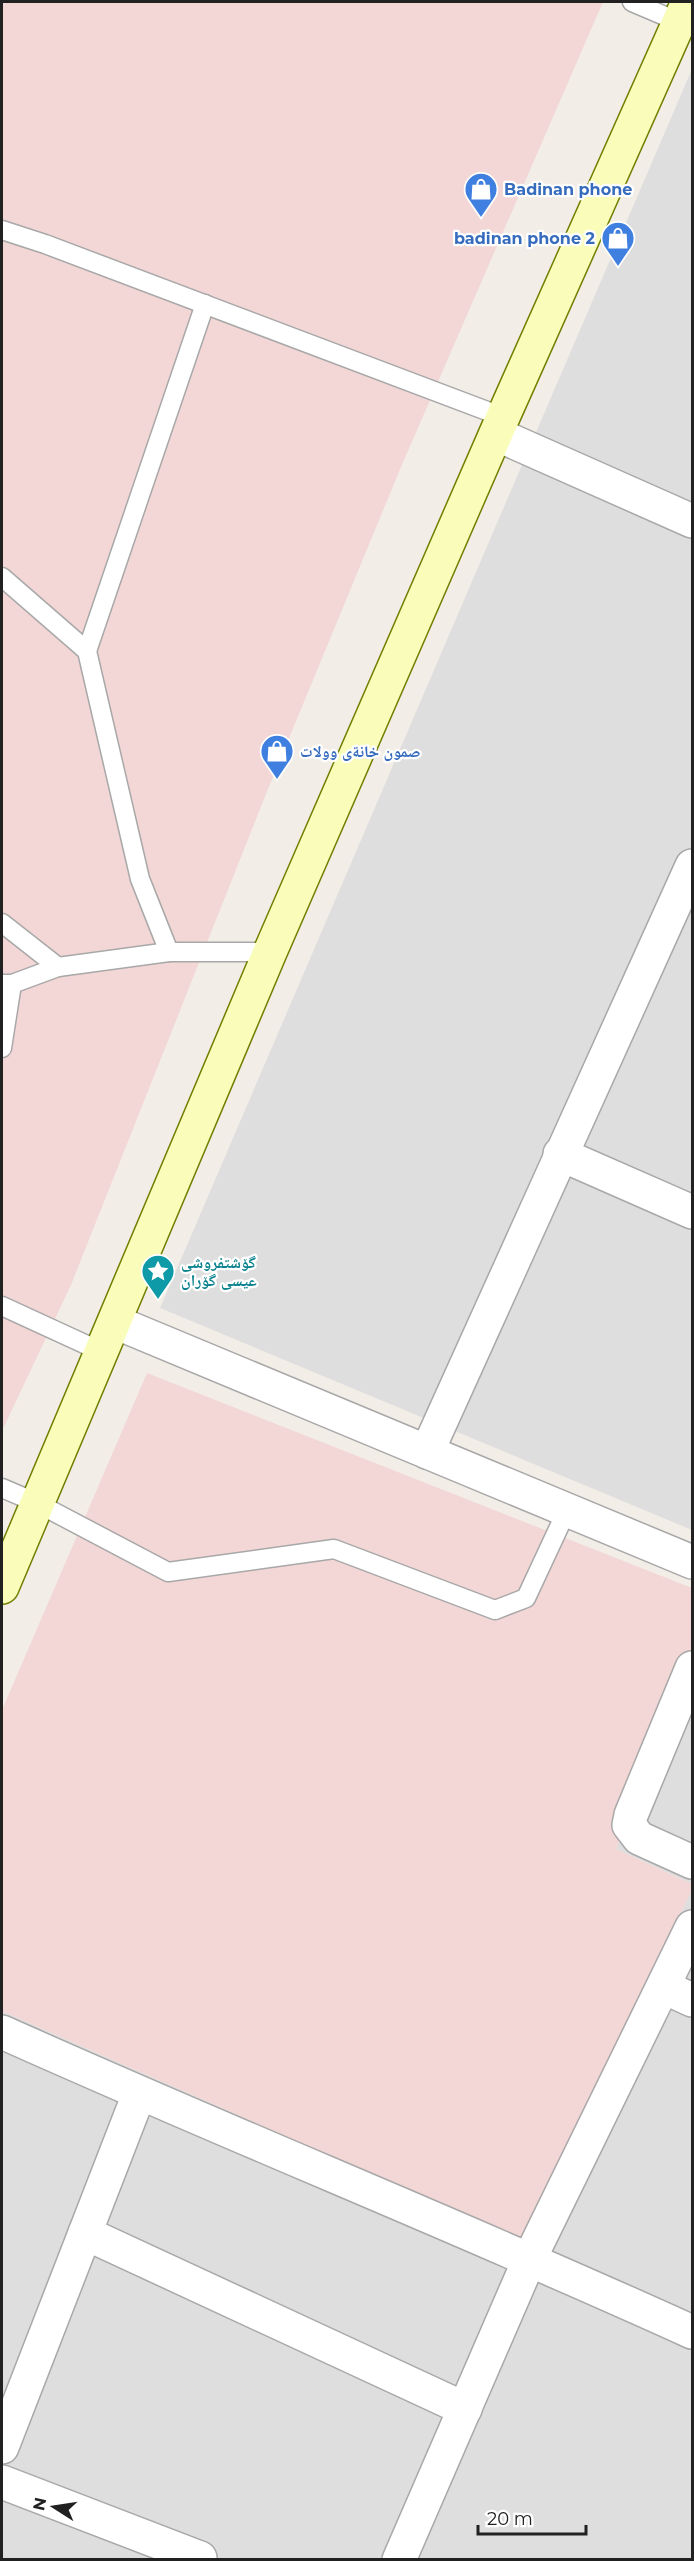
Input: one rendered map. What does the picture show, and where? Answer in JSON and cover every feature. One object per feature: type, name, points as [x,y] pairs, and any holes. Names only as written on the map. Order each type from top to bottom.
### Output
[{"type":"main road","points":[[2,1587],[270,952],[499,425],[683,12]]},
{"type":"street","points":[[499,425],[693,521]]},
{"type":"street","points":[[427,1452],[560,1154],[693,866]]},
{"type":"street","points":[[560,1154],[693,1212]]},
{"type":"street","points":[[115,1322],[693,1562]]},
{"type":"street","points":[[693,1668],[631,1815],[629,1825],[639,1838],[693,1862]]},
{"type":"street","points":[[399,2559],[530,2258],[678,1993],[693,1927]]},
{"type":"street","points":[[2,2032],[139,2094],[530,2258],[693,2332]]},
{"type":"street","points":[[2,2448],[139,2094]]},
{"type":"street","points":[[85,2233],[465,2409]]},
{"type":"street","points":[[2,2482],[200,2558]]},
{"type":"lane","points":[[632,2],[683,12]]},
{"type":"lane","points":[[2,230],[206,304],[499,425]]},
{"type":"lane","points":[[169,952],[140,879],[87,651],[206,304]]},
{"type":"lane","points":[[2,577],[87,651]]},
{"type":"lane","points":[[2,923],[58,967]]},
{"type":"lane","points":[[2,1048],[7,984],[58,967],[169,952],[270,952]]},
{"type":"lane","points":[[2,1306],[102,1352]]},
{"type":"lane","points":[[2,1488],[37,1503],[168,1572],[334,1549],[495,1610],[526,1598],[567,1510]]},
{"type":"shaded area","points":[[2,2],[603,2],[401,467],[266,794],[71,1285],[2,1431]]},
{"type":"shaded area","points":[[692,69],[692,1530],[160,1308]]},
{"type":"shaded area","points":[[147,1373],[692,1588],[692,1654],[616,1849],[692,1884],[692,1890],[521,2240],[2,2011],[2,1710]]},
{"type":"shaded area","points":[[692,1654],[692,1884],[616,1849]]},
{"type":"shaded area","points":[[692,1890],[692,2559],[2,2559],[2,2011],[521,2240]]},
{"type":"place","name":"Badinan phone","points":[[481,218]]},
{"type":"place","name":"badinan phone 2","points":[[618,267]]},
{"type":"place","name":"صمون خانةی وولات","points":[[277,780]]},
{"type":"place","name":"گۆشتفروشی عیسی گۆران","points":[[158,1300]]}]
